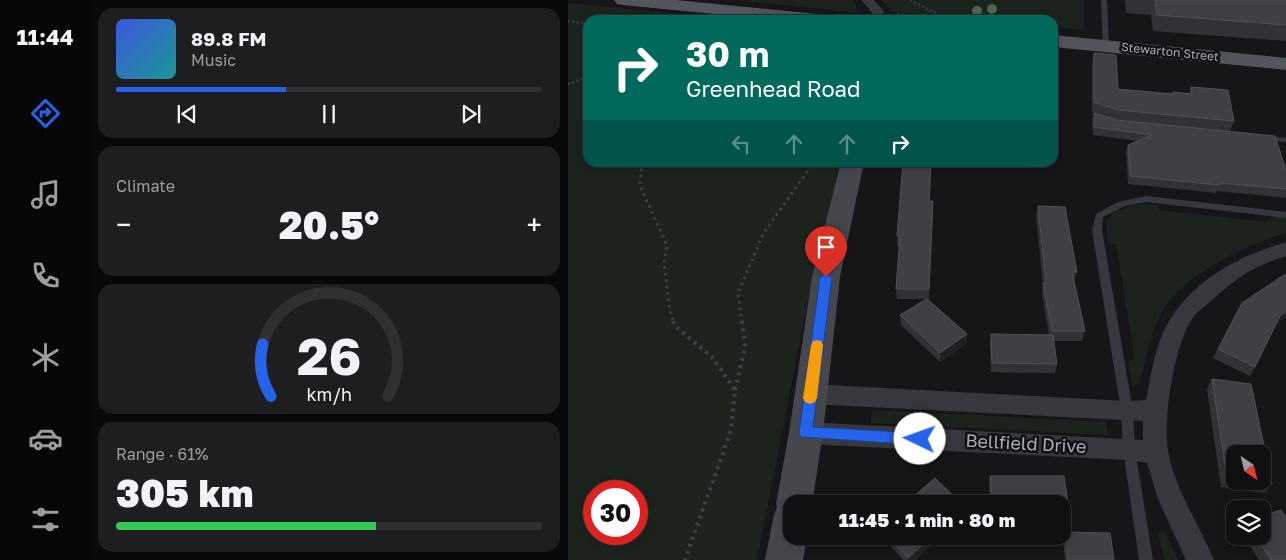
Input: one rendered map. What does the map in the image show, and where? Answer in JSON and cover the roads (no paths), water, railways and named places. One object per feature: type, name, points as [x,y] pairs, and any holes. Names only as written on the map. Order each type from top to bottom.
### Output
[{"type":"main road","points":[[623,0],[776,15]]},
{"type":"main road","name":"Stewarton Street","points":[[1058,41],[1286,64]]},
{"type":"street","points":[[867,0],[879,15]]},
{"type":"street","points":[[796,495],[806,433],[826,277],[852,167]]},
{"type":"street","points":[[1200,560],[1171,499],[1156,454],[1155,410],[1171,340],[1187,310],[1229,272],[1268,254],[1286,249]]},
{"type":"street","points":[[810,394],[1127,411],[1155,410]]},
{"type":"street","name":"Bellfield Drive","points":[[806,433],[1130,449],[1156,454]]},
{"type":"street","points":[[784,560],[787,545]]},
{"type":"lane","points":[[1104,0],[1106,46]]},
{"type":"lane","points":[[1256,136],[1286,140]]},
{"type":"lane","points":[[1146,560],[1130,449],[1127,411],[1097,230],[1099,216],[1116,205],[1131,200],[1146,199],[1286,215]]}]
